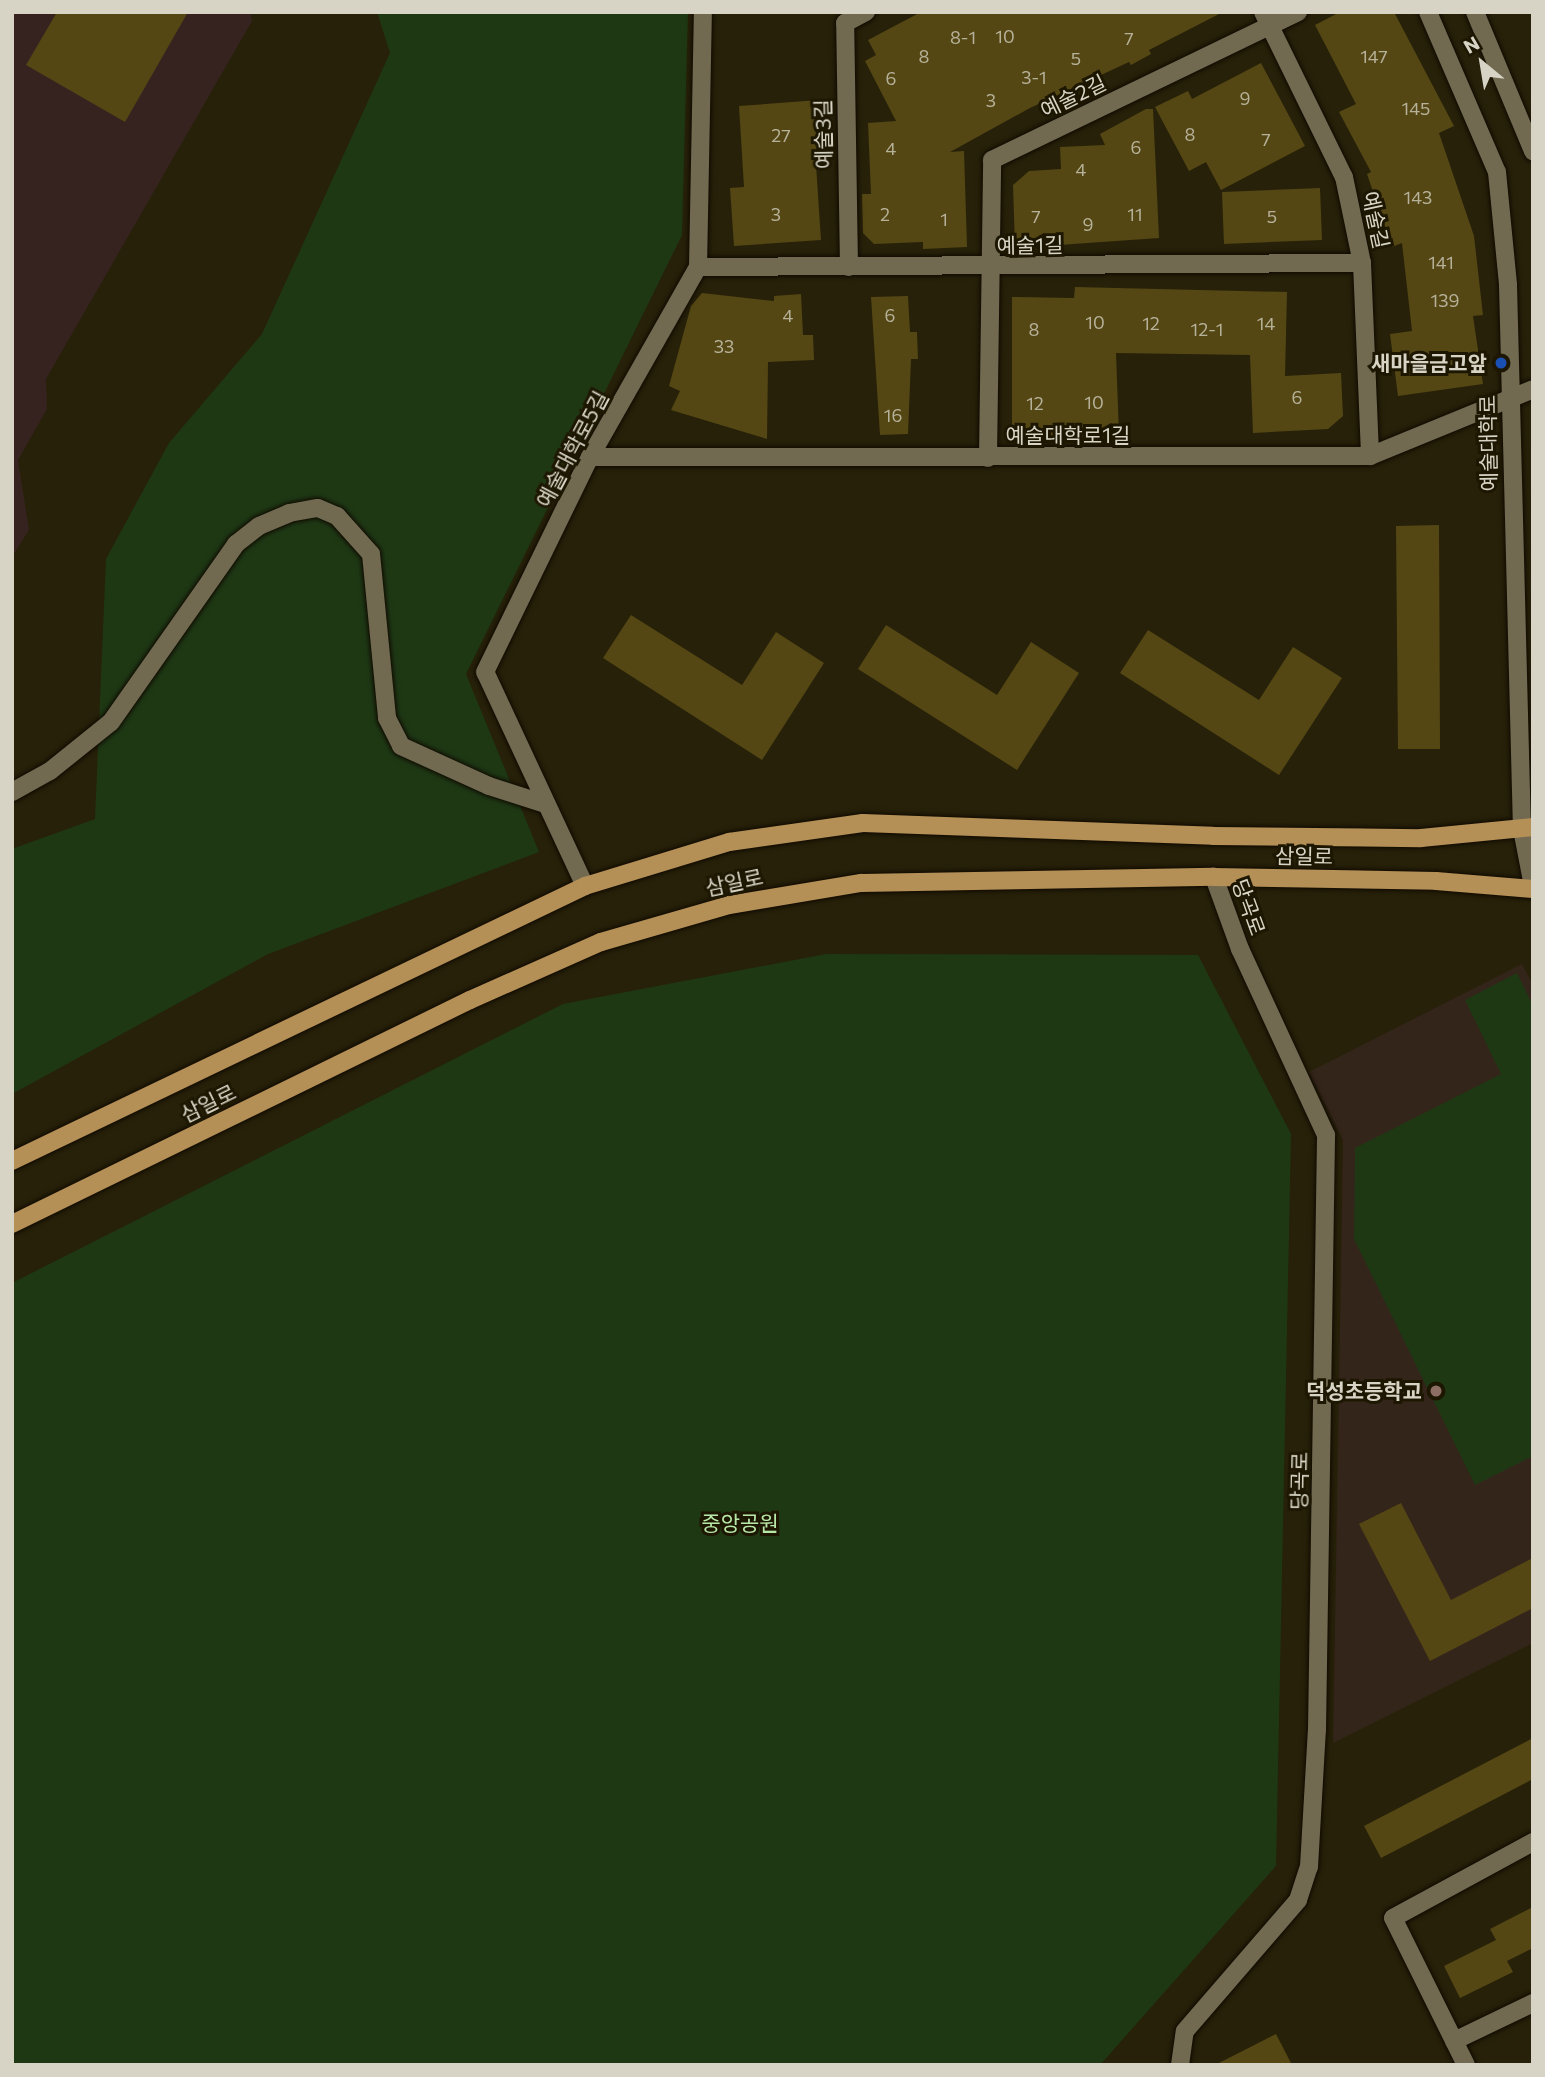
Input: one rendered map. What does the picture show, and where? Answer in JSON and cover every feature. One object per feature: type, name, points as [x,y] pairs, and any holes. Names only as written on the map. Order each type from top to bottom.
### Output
[{"type":"main road","name":"삼일로","points":[[12,1161],[585,886],[729,842],[863,823],[1227,836],[1421,838],[1527,828]]},
{"type":"main road","name":"삼일로","points":[[12,1224],[470,1000],[601,942],[729,905],[861,883],[1214,877],[1436,881],[1533,888]]},
{"type":"street","name":"예술대학로5길","points":[[585,886],[485,672],[590,457],[698,267],[703,12]]},
{"type":"street","name":"예술3길","points":[[849,267],[845,23],[866,12]]},
{"type":"street","points":[[1267,19],[1298,12]]},
{"type":"street","name":"예술대학로","points":[[1428,12],[1497,172],[1508,285],[1527,828],[1533,888]]},
{"type":"street","points":[[1475,12],[1533,151]]},
{"type":"street","name":"예술길","points":[[1267,19],[1344,177],[1362,263],[1370,456]]},
{"type":"street","name":"예술2길","points":[[989,268],[992,160],[1267,19]]},
{"type":"street","name":"예술1길","points":[[698,267],[989,268],[1362,263]]},
{"type":"street","points":[[988,458],[989,268]]},
{"type":"street","name":"예술대학로1길","points":[[590,457],[1370,456],[1533,389]]},
{"type":"street","points":[[12,792],[50,771],[111,722],[236,544],[269,521],[318,508],[337,516],[371,554],[387,718],[401,746],[489,786],[545,804]]},
{"type":"street","name":"당곡로","points":[[1180,2065],[1185,2031],[1298,1900],[1310,1867],[1317,1730],[1326,1135],[1240,949],[1214,877]]},
{"type":"street","points":[[1466,2065],[1393,1918],[1533,1842]]},
{"type":"street","points":[[1454,2041],[1533,2003]]},
{"type":"shaded area","points":[[12,12],[251,12],[252,21],[46,379],[47,409],[18,460],[29,530],[12,557]]},
{"type":"shaded area","name":"덕성초등학교","points":[[1522,964],[1533,985],[1533,1643],[1333,1743],[1343,1140],[1309,1072]]},
{"type":"green space","points":[[377,12],[688,12],[682,235],[466,674],[539,852],[268,954],[12,1094],[12,849],[95,819],[106,559],[169,443],[262,334],[390,53]]},
{"type":"green space","name":"중앙공원","points":[[826,954],[1198,955],[1291,1134],[1276,1866],[1100,2065],[12,2065],[12,1283],[563,1004]]},
{"type":"green space","points":[[1517,973],[1533,1006],[1533,1456],[1475,1485],[1354,1239],[1355,1148],[1501,1074],[1465,1000]]},
{"type":"building","points":[[57,12],[188,12],[125,122],[26,65]]},
{"type":"building","points":[[921,12],[1223,12],[1149,50],[1151,54],[1131,65],[1129,62],[1030,108],[950,152],[964,151],[967,247],[923,249],[923,242],[874,244],[863,233],[862,194],[871,194],[868,123],[896,121],[865,61],[876,55],[868,40]]},
{"type":"building","points":[[1340,12],[1394,12],[1454,126],[1439,133],[1474,236],[1483,315],[1473,316],[1483,384],[1398,396],[1390,334],[1412,331],[1402,243],[1392,247],[1367,174],[1371,172],[1339,112],[1356,104],[1315,25]]},
{"type":"building","points":[[1261,63],[1305,146],[1221,190],[1206,162],[1189,171],[1155,107],[1188,91],[1192,99]]},
{"type":"building","points":[[819,100],[824,165],[816,165],[821,240],[734,246],[730,188],[744,187],[739,106]]},
{"type":"building","points":[[1146,109],[1153,109],[1159,238],[1015,248],[1013,185],[1029,171],[1061,169],[1060,147],[1105,145],[1100,134]]},
{"type":"building","points":[[1320,188],[1322,240],[1224,244],[1222,192]]},
{"type":"building","points":[[1075,287],[1287,292],[1285,376],[1341,373],[1343,416],[1328,429],[1253,433],[1250,355],[1116,353],[1119,435],[1026,438],[1012,426],[1012,297],[1074,298]]},
{"type":"building","points":[[702,293],[774,301],[774,296],[801,294],[803,335],[813,335],[814,360],[768,362],[767,439],[671,410],[680,391],[669,386],[691,306]]},
{"type":"building","points":[[908,296],[910,332],[917,332],[918,359],[911,359],[908,434],[880,435],[871,297]]},
{"type":"building","points":[[1439,525],[1440,749],[1398,749],[1396,526]]},
{"type":"building","points":[[631,615],[742,685],[776,632],[824,663],[762,760],[603,658]]},
{"type":"building","points":[[886,625],[997,695],[1031,642],[1079,673],[1017,770],[858,669]]},
{"type":"building","points":[[1148,630],[1259,700],[1293,647],[1342,678],[1279,775],[1120,673]]},
{"type":"building","points":[[1401,1503],[1451,1600],[1533,1558],[1533,1608],[1430,1661],[1359,1524]]},
{"type":"building","points":[[1533,1738],[1533,1779],[1381,1858],[1364,1826]]},
{"type":"building","points":[[1533,1907],[1533,1948],[1507,1961],[1513,1972],[1460,1998],[1444,1966],[1496,1940],[1490,1929]]},
{"type":"building","points":[[1276,2034],[1292,2065],[1215,2065]]},
{"type":"place","name":"새마을금고앞","points":[[1501,363]]},
{"type":"place","name":"덕성초등학교","points":[[1436,1391]]}]
